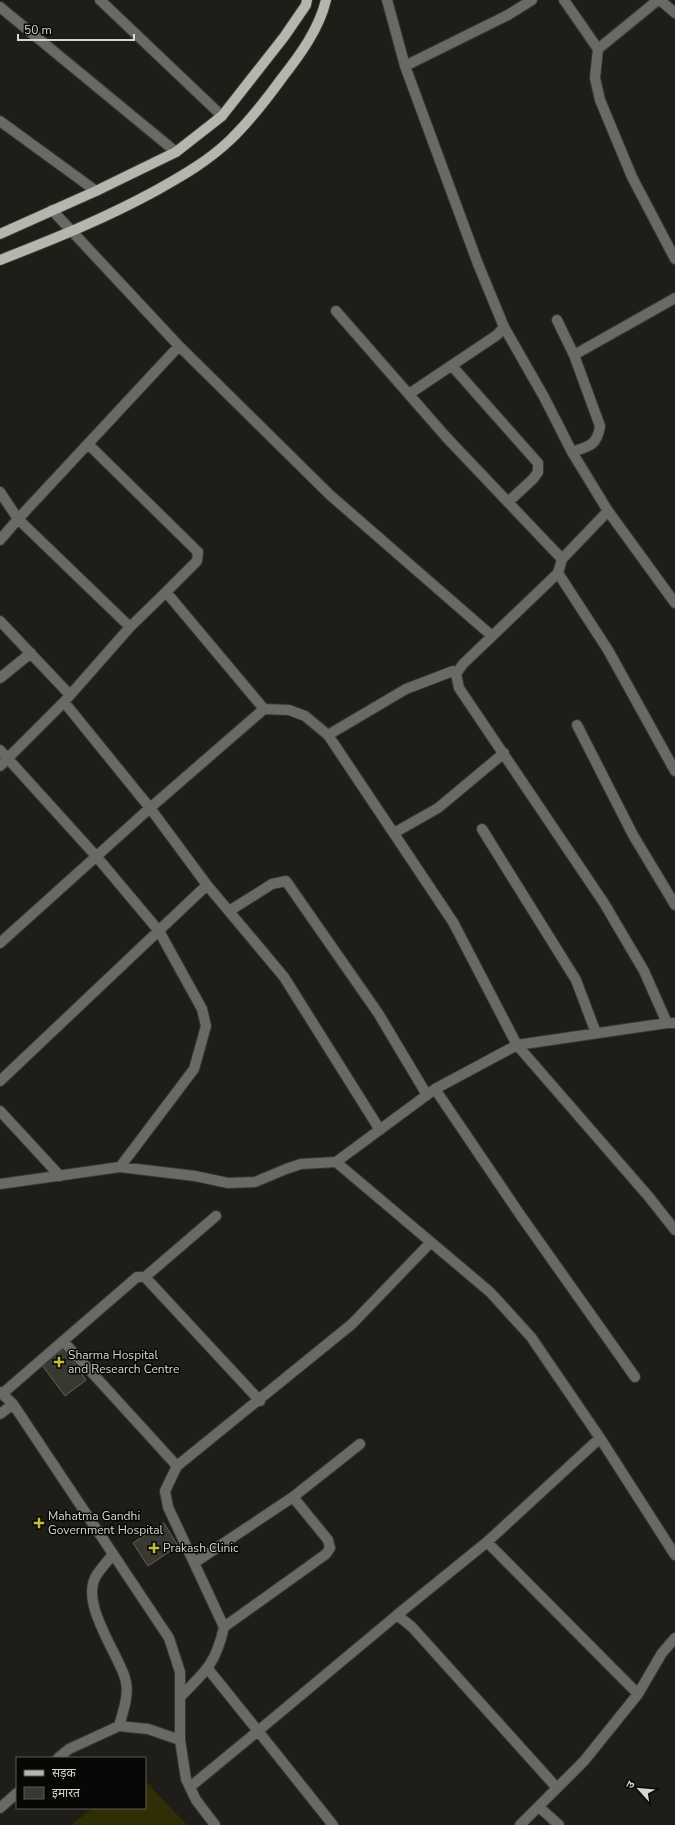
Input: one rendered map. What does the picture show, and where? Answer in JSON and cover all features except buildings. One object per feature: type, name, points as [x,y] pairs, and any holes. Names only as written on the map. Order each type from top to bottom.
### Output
[{"type":"main road","points":[[0,234],[96,191],[176,152],[222,116],[284,37],[306,5],[307,0]]},
{"type":"main road","points":[[0,260],[73,232],[140,199],[185,174],[229,141],[263,103],[297,58],[323,14],[326,0]]},
{"type":"street","points":[[0,4],[6,0]]},
{"type":"street","points":[[100,0],[222,116]]},
{"type":"street","points":[[387,0],[405,66],[478,264],[504,327],[544,397],[572,452],[608,511],[675,603]]},
{"type":"street","points":[[405,66],[508,14],[532,0]]},
{"type":"street","points":[[564,0],[598,49],[595,78],[600,100],[632,177],[675,259]]},
{"type":"street","points":[[598,49],[659,0],[675,13]]},
{"type":"street","points":[[0,7],[176,152]]},
{"type":"street","points":[[0,121],[96,191]]},
{"type":"street","points":[[52,210],[179,346],[330,495],[492,636]]},
{"type":"street","points":[[574,355],[675,298]]},
{"type":"street","points":[[336,311],[447,438],[562,559]]},
{"type":"street","points":[[557,320],[574,355],[600,426],[598,436],[594,444],[572,452]]},
{"type":"street","points":[[409,394],[497,335],[504,327]]},
{"type":"street","points":[[0,540],[179,346]]},
{"type":"street","points":[[452,366],[538,463],[538,472],[533,479],[508,502]]},
{"type":"street","points":[[4,762],[67,699],[130,628],[197,562],[198,552],[88,444]]},
{"type":"street","points":[[0,492],[18,519],[130,628]]},
{"type":"street","points":[[0,1184],[120,1167],[195,1176],[228,1183],[255,1182],[301,1164],[336,1162],[435,1089],[517,1045],[671,1023],[644,971],[604,902],[459,688],[456,674],[463,664],[558,572],[562,559],[608,511]]},
{"type":"street","points":[[558,572],[608,650],[675,771]]},
{"type":"street","points":[[166,592],[264,709]]},
{"type":"street","points":[[0,621],[31,653],[207,885],[284,977],[380,1130]]},
{"type":"street","points":[[0,678],[31,653]]},
{"type":"street","points":[[328,735],[406,689],[453,671],[456,674]]},
{"type":"street","points":[[0,943],[150,808],[264,709],[289,710],[305,716],[328,735],[453,922],[517,1045],[675,1230]]},
{"type":"street","points":[[577,725],[633,836],[675,905]]},
{"type":"street","points":[[0,750],[4,762],[96,856],[159,931],[202,1009],[206,1026],[194,1069],[120,1167]]},
{"type":"street","points":[[394,833],[438,808],[504,753]]},
{"type":"street","points":[[482,829],[576,980],[596,1033]]},
{"type":"street","points":[[229,911],[272,884],[286,881],[378,1012],[427,1095]]},
{"type":"street","points":[[0,1081],[207,885]]},
{"type":"street","points":[[435,1089],[521,1216],[635,1377]]},
{"type":"street","points":[[0,1111],[60,1176]]},
{"type":"street","points":[[336,1162],[490,1292],[531,1337],[600,1438],[675,1555]]},
{"type":"street","points":[[215,1825],[196,1800],[186,1779],[180,1740],[180,1672],[169,1638],[13,1404],[1,1393],[137,1277],[145,1277],[216,1216]]},
{"type":"street","points":[[180,1696],[208,1669],[219,1647],[224,1627],[168,1507],[165,1491],[177,1466],[260,1401],[352,1324],[431,1242]]},
{"type":"street","points":[[145,1277],[260,1401]]},
{"type":"street","points":[[63,1341],[177,1466]]},
{"type":"street","points":[[0,1414],[13,1404]]},
{"type":"street","points":[[190,1787],[487,1542],[600,1438]]},
{"type":"street","points":[[194,1563],[293,1497],[360,1444]]},
{"type":"street","points":[[224,1627],[326,1554],[330,1548],[328,1540],[293,1497]]},
{"type":"street","points":[[487,1542],[638,1694]]},
{"type":"street","points":[[113,1554],[96,1576],[91,1591],[94,1606],[125,1679],[127,1692],[119,1726]]},
{"type":"street","points":[[397,1615],[412,1627],[557,1788]]},
{"type":"street","points":[[520,1825],[540,1807],[584,1761],[638,1694],[662,1653],[675,1638]]},
{"type":"street","points":[[208,1669],[333,1825]]},
{"type":"street","points":[[59,1757],[69,1748],[119,1726],[148,1729],[180,1740]]},
{"type":"street","points":[[0,1808],[16,1794]]},
{"type":"street","points":[[540,1807],[559,1825]]},
{"type":"shaded area","points":[[146,1782],[187,1825],[71,1825],[92,1809],[146,1809]]},
{"type":"place","name":"Sharma Hospital and Research Centre","points":[[59,1362]]},
{"type":"place","name":"Mahatma Gandhi Government Hospital","points":[[39,1523]]},
{"type":"place","name":"Prakash Clinic","points":[[154,1548]]}]
